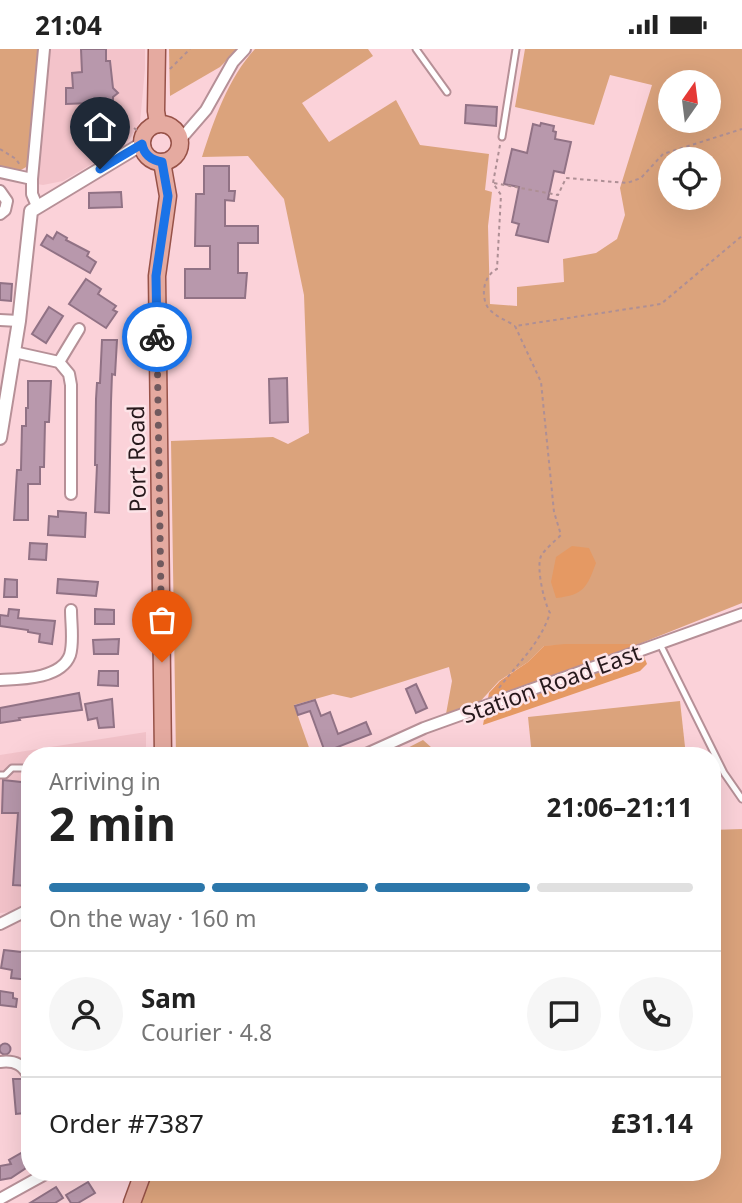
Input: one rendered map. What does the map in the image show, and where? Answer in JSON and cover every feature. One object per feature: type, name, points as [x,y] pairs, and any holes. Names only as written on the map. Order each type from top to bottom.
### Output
[{"type":"main road","points":[[157,49],[158,124]]},
{"type":"main road","points":[[158,124],[171,127],[180,140],[177,153],[173,158],[162,162],[150,158],[145,153],[140,137],[158,124]]},
{"type":"main road","name":"Port Road","points":[[162,162],[168,196],[159,247],[156,296],[163,747]]},
{"type":"main road","points":[[132,1203],[140,1181]]},
{"type":"street","points":[[37,206],[32,194],[32,179],[44,49]]},
{"type":"street","points":[[180,140],[206,110],[233,62],[245,49]]},
{"type":"street","points":[[0,438],[19,321],[31,212],[140,137]]},
{"type":"street","points":[[0,172],[32,179]]},
{"type":"street","points":[[0,191],[7,201],[0,214]]},
{"type":"street","points":[[0,320],[19,321]]},
{"type":"street","points":[[59,362],[79,329]]},
{"type":"street","points":[[14,352],[59,362],[69,374],[71,494]]},
{"type":"street","points":[[0,680],[40,676],[65,663],[70,654],[71,610]]},
{"type":"street","name":"Station Road East","points":[[382,747],[424,728],[742,614]]},
{"type":"street","points":[[0,924],[21,914]]},
{"type":"street","points":[[0,1062],[21,1065]]},
{"type":"street","points":[[5,1199],[34,1181]]},
{"type":"lane","points":[[416,49],[447,92]]},
{"type":"lane","points":[[502,137],[516,49]]},
{"type":"lane","points":[[660,644],[711,747]]},
{"type":"lane","points":[[721,767],[742,799]]},
{"type":"lane","points":[[0,775],[5,775],[12,768],[21,768]]},
{"type":"path","points":[[166,70],[171,69],[190,49]]},
{"type":"path","points":[[134,128],[140,137]]},
{"type":"path","points":[[494,183],[558,195],[566,178],[627,183],[641,178],[663,154],[742,129]]},
{"type":"path","points":[[485,707],[529,654],[545,628],[550,613],[539,565],[542,554],[561,535],[554,512],[541,382],[515,326],[493,313],[486,305],[484,282],[491,272],[497,269],[500,195],[494,183],[502,137]]},
{"type":"path","points":[[0,149],[16,159],[32,179]]},
{"type":"path","points":[[515,326],[661,304],[742,236]]},
{"type":"shaded area","points":[[0,49],[38,49],[28,166],[19,171],[0,166]]},
{"type":"shaded area","points":[[47,49],[145,49],[145,69],[140,122],[131,137],[121,147],[63,181],[43,185],[37,184],[37,179]]},
{"type":"shaded area","points":[[169,49],[238,49],[220,67],[170,96]]},
{"type":"shaded area","points":[[255,49],[368,49],[373,56],[302,103],[329,142],[396,100],[420,145],[489,154],[485,190],[492,192],[488,226],[490,304],[517,306],[517,287],[564,282],[563,259],[596,253],[617,239],[625,215],[620,188],[652,85],[610,75],[594,125],[515,107],[525,49],[742,49],[742,603],[639,644],[544,646],[528,662],[499,681],[476,706],[446,714],[452,681],[449,667],[351,698],[333,694],[294,705],[309,747],[176,747],[171,441],[273,437],[288,444],[309,433],[304,295],[284,199],[248,156],[202,157],[223,100],[245,60]]},
{"type":"shaded area","points":[[572,546],[589,548],[596,563],[587,584],[579,592],[556,598],[551,582],[556,557]]},
{"type":"shaded area","points":[[639,644],[647,664],[640,671],[483,725],[489,693],[500,681],[528,662],[544,646]]},
{"type":"shaded area","points":[[680,701],[685,747],[531,747],[528,717]]},
{"type":"shaded area","points":[[146,732],[146,747],[51,747]]},
{"type":"shaded area","points":[[423,740],[431,747],[409,747]]},
{"type":"shaded area","points":[[21,752],[21,908],[0,913],[0,755]]},
{"type":"shaded area","points":[[742,829],[742,1203],[127,1203],[133,1181],[721,1181],[721,830]]},
{"type":"building","points":[[81,49],[106,49],[106,61],[110,61],[113,88],[118,93],[113,97],[113,124],[110,124],[110,129],[106,129],[106,135],[89,135],[88,125],[95,125],[94,107],[91,107],[91,103],[66,104],[66,88],[73,88],[72,73],[82,72]]},
{"type":"building","points":[[466,105],[497,107],[496,126],[465,123]]},
{"type":"building","points":[[541,123],[554,126],[555,139],[571,142],[564,173],[554,171],[548,199],[557,201],[548,242],[516,235],[519,224],[512,222],[519,187],[504,184],[512,149],[527,153],[533,124],[540,126]]},
{"type":"building","points":[[204,166],[229,166],[229,191],[235,191],[234,201],[225,200],[225,226],[258,226],[258,243],[238,243],[238,273],[247,273],[245,298],[185,298],[185,269],[210,269],[210,246],[195,246],[196,194],[204,194]]},
{"type":"building","points":[[121,192],[122,207],[89,208],[89,193]]},
{"type":"building","points":[[57,232],[89,252],[87,256],[96,262],[90,273],[41,245],[47,235],[53,239]]},
{"type":"building","points":[[86,279],[101,289],[98,294],[116,306],[113,310],[117,312],[106,328],[69,304]]},
{"type":"building","points":[[0,283],[12,284],[11,301],[0,300]]},
{"type":"building","points":[[49,307],[63,316],[46,343],[32,334]]},
{"type":"building","points":[[102,340],[117,340],[115,375],[112,374],[109,513],[95,512],[96,399],[97,383],[100,383]]},
{"type":"building","points":[[287,378],[288,422],[270,423],[269,379]]},
{"type":"building","points":[[28,381],[51,381],[49,422],[45,422],[44,467],[40,467],[40,484],[28,484],[28,520],[14,520],[17,470],[21,470],[22,426],[26,426],[28,408]]},
{"type":"building","points":[[58,511],[86,513],[85,537],[48,535],[49,516],[58,517]]},
{"type":"building","points":[[30,543],[47,544],[46,560],[29,559]]},
{"type":"building","points":[[5,579],[17,580],[17,597],[4,597]]},
{"type":"building","points":[[58,579],[98,582],[96,596],[57,593]]},
{"type":"building","points":[[9,609],[19,610],[18,618],[55,621],[52,644],[39,642],[40,634],[0,626],[0,615],[8,616]]},
{"type":"building","points":[[95,609],[114,610],[114,624],[95,624]]},
{"type":"building","points":[[119,639],[118,654],[94,654],[93,640]]},
{"type":"building","points":[[99,671],[118,671],[118,686],[98,685]]},
{"type":"building","points":[[416,684],[427,708],[416,713],[406,689]]},
{"type":"building","points":[[79,693],[82,710],[0,723],[0,708]]},
{"type":"building","points":[[112,699],[114,727],[99,728],[97,718],[88,720],[85,704]]},
{"type":"building","points":[[315,700],[321,716],[330,712],[338,734],[366,722],[371,734],[338,747],[323,747],[310,711],[298,715],[295,706]]},
{"type":"building","points":[[3,780],[21,782],[21,885],[13,885],[18,813],[2,813]]},
{"type":"building","points":[[4,950],[21,952],[21,979],[11,978],[12,970],[1,968]]},
{"type":"building","points":[[0,991],[13,993],[13,998],[17,999],[16,1007],[0,1005]]},
{"type":"building","points":[[5,1043],[11,1049],[5,1055],[-1,1049]]},
{"type":"building","points":[[13,1079],[21,1079],[21,1113],[16,1114]]},
{"type":"building","points":[[21,1153],[21,1171],[11,1178],[0,1180],[0,1166],[11,1164],[9,1160]]},
{"type":"building","points":[[88,1182],[95,1193],[78,1203],[71,1203],[66,1195]]},
{"type":"building","points":[[56,1187],[63,1198],[55,1203],[30,1203]]},
{"type":"way so far","points":[[157,337],[162,662]]},
{"type":"route","points":[[100,169],[142,144],[150,158],[162,162],[168,196],[156,276],[157,337]]}]
